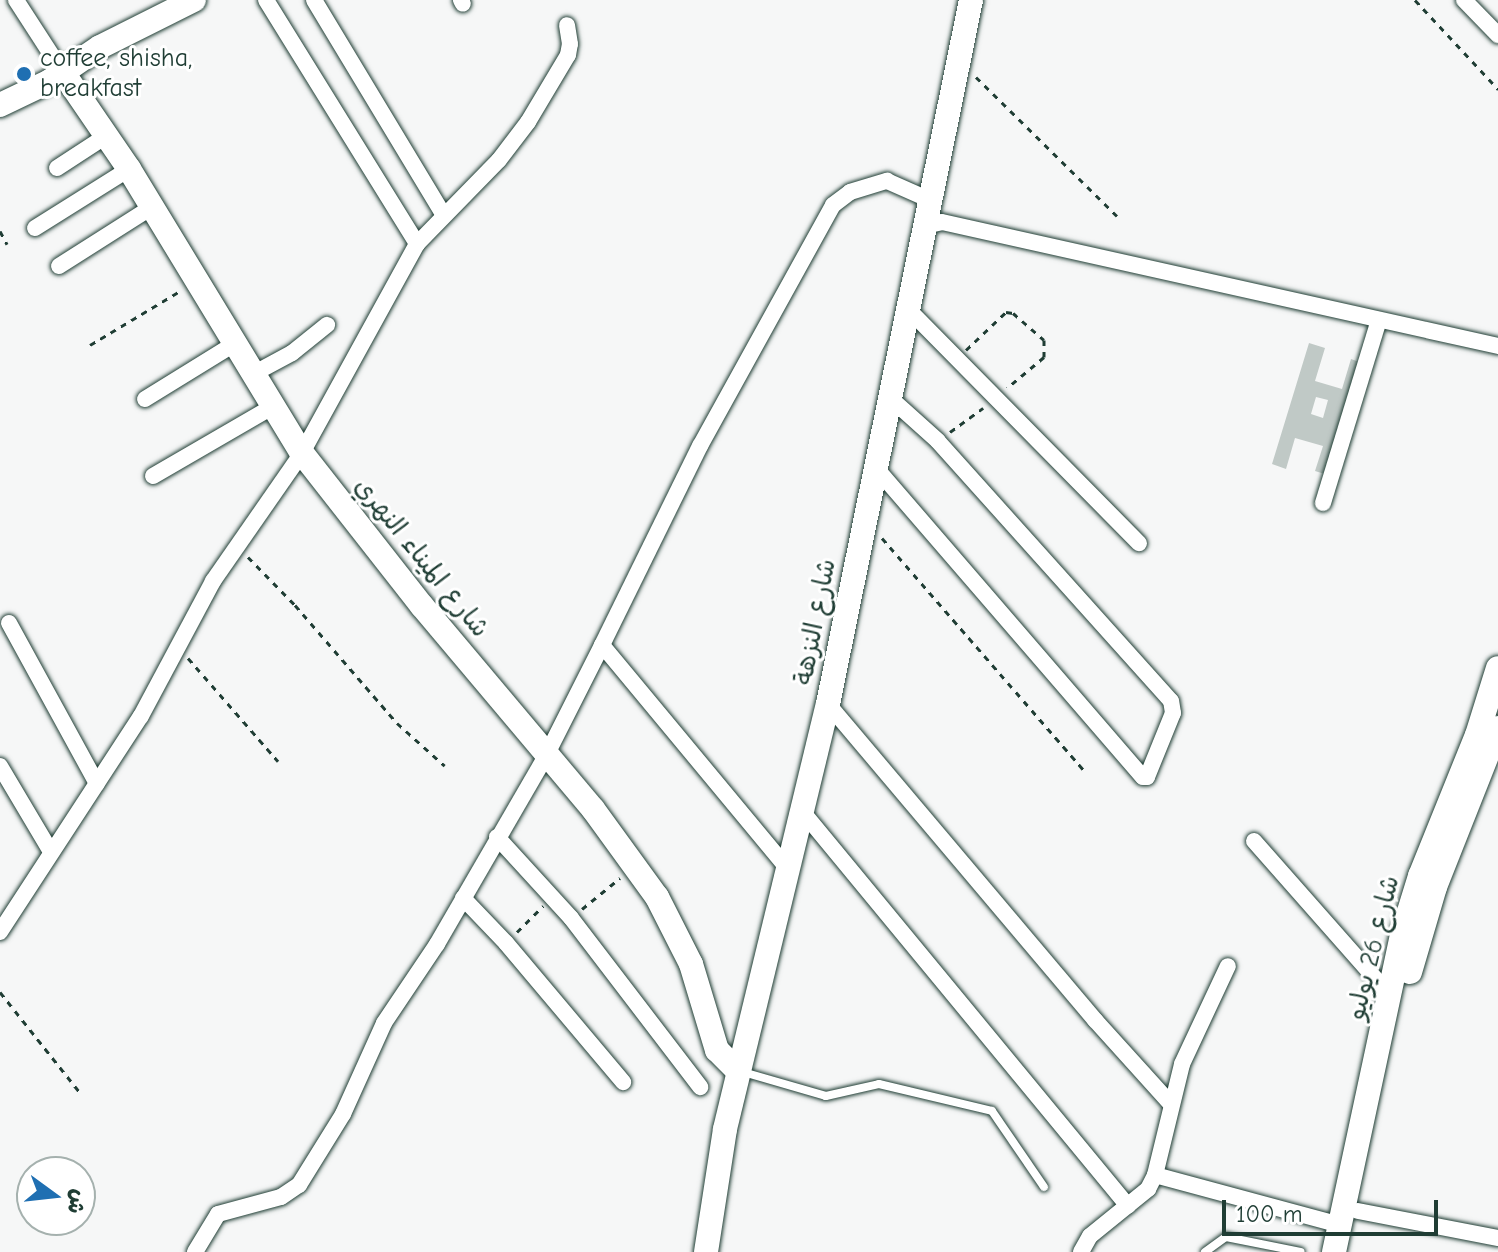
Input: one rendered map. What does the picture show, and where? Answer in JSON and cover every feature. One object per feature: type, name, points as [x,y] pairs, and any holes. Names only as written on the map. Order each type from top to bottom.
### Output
[{"type":"main road","points":[[0,105],[91,52],[194,0]]},
{"type":"main road","name":"شارع النزهة","points":[[706,1252],[738,1071],[828,704],[971,0]]},
{"type":"main road","name":"شارع الميناء النهري","points":[[62,71],[129,169],[302,453],[546,756],[593,809],[635,866],[663,908],[691,964],[717,1050],[738,1071]]},
{"type":"main road","name":"شارع 26 يوليو","points":[[1350,1252],[1349,1218],[1389,994],[1420,876],[1477,735],[1498,668]]},
{"type":"main road","name":"شارع 26 يوليو","points":[[1334,1252],[1349,1218],[1418,942],[1445,859],[1498,728]]},
{"type":"street","points":[[16,0],[62,71]]},
{"type":"street","points":[[266,0],[417,244]]},
{"type":"street","points":[[314,0],[443,214]]},
{"type":"street","points":[[1464,0],[1498,35]]},
{"type":"street","points":[[0,932],[141,716],[177,646],[236,545],[302,453],[417,244],[499,160],[528,122],[568,55],[567,25]]},
{"type":"street","points":[[57,168],[106,136]]},
{"type":"street","points":[[35,228],[129,169]]},
{"type":"street","points":[[195,1252],[218,1214],[281,1197],[299,1185],[343,1114],[384,1023],[437,944],[546,756],[700,446],[833,205],[850,192],[887,181],[930,200]]},
{"type":"street","points":[[59,266],[152,207]]},
{"type":"street","points":[[925,226],[942,222],[1498,346]]},
{"type":"street","points":[[908,309],[959,357],[1139,543]]},
{"type":"street","points":[[1323,503],[1379,320]]},
{"type":"street","points":[[253,374],[292,353],[327,325]]},
{"type":"street","points":[[145,399],[234,344]]},
{"type":"street","points":[[876,468],[1143,777],[1147,777],[1173,713],[1171,701],[938,441],[890,398]]},
{"type":"street","points":[[153,476],[272,407]]},
{"type":"street","points":[[9,623],[97,784]]},
{"type":"street","points":[[602,645],[788,869]]},
{"type":"street","points":[[828,704],[1095,1020],[1171,1104]]},
{"type":"street","points":[[0,766],[51,852]]},
{"type":"street","points":[[802,811],[1128,1206]]},
{"type":"street","points":[[497,837],[571,918],[700,1087]]},
{"type":"street","points":[[1254,841],[1389,994]]},
{"type":"street","points":[[463,898],[506,943],[623,1082]]},
{"type":"street","points":[[1081,1252],[1090,1236],[1148,1189],[1155,1175],[1171,1104],[1196,1030],[1228,966]]},
{"type":"street","points":[[1155,1175],[1349,1218],[1498,1238]]},
{"type":"lane","points":[[738,1071],[826,1096],[879,1084],[992,1111],[1044,1187]]},
{"type":"lane","points":[[1205,1252],[1226,1237],[1301,1252]]},
{"type":"path","points":[[1415,0],[1498,89]]},
{"type":"path","points":[[959,60],[1117,216]]},
{"type":"path","points":[[0,231],[7,244]]},
{"type":"path","points":[[90,345],[196,281]]},
{"type":"path","points":[[938,441],[1044,357],[1044,340],[1013,313],[1006,312],[959,357]]},
{"type":"path","points":[[866,520],[1084,770]]},
{"type":"path","points":[[236,545],[295,605],[397,723],[445,766]]},
{"type":"path","points":[[177,646],[278,761]]},
{"type":"path","points":[[571,918],[635,866]]},
{"type":"path","points":[[506,943],[552,898]]},
{"type":"path","points":[[0,992],[81,1094]]},
{"type":"building","points":[[1309,343],[1325,348],[1315,381],[1342,389],[1351,359],[1365,364],[1331,476],[1315,471],[1323,446],[1295,438],[1286,469],[1272,464]],"holes":[[[1316,397],[1328,400],[1323,418],[1311,414]]]},
{"type":"place","name":"coffee, shisha, breakfast","points":[[24,74]]}]
